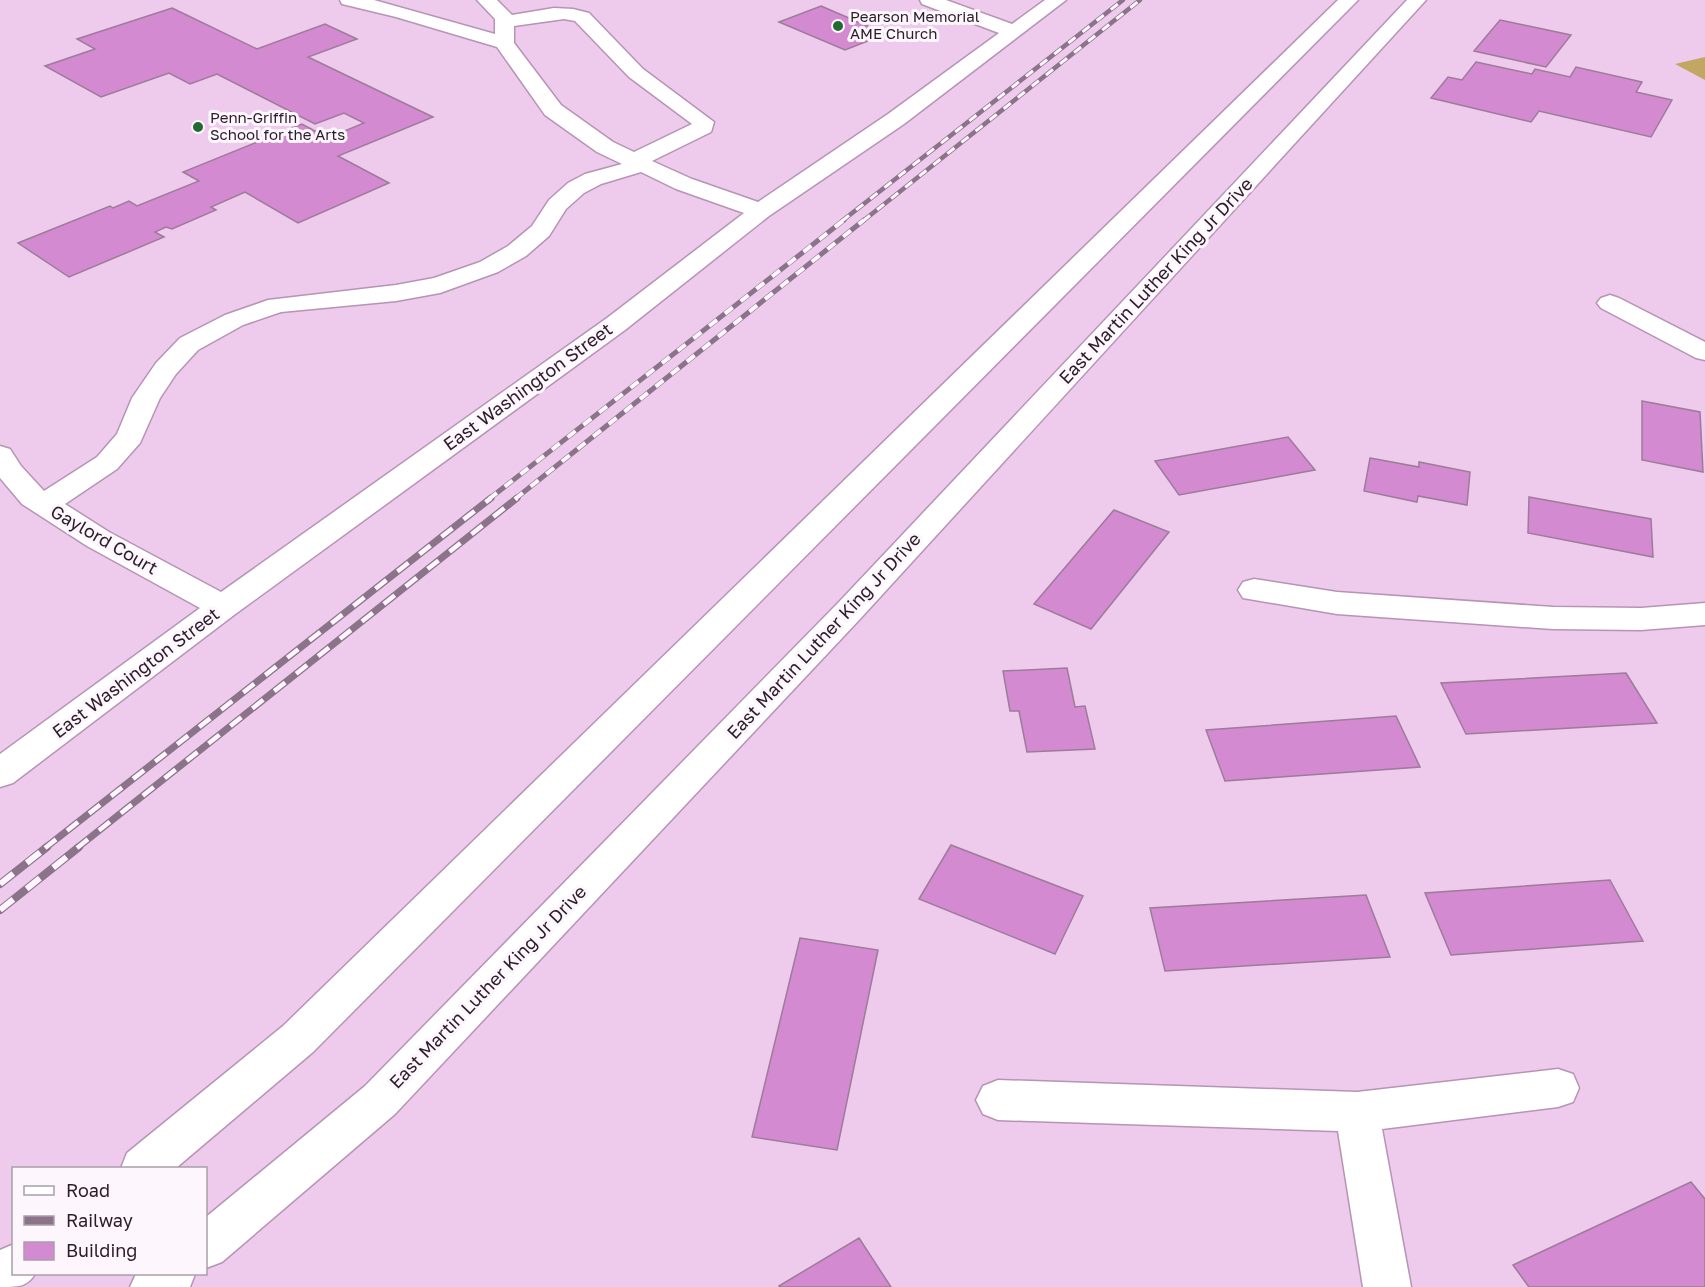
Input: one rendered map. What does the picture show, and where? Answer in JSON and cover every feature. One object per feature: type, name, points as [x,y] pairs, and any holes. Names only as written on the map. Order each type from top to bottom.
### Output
[{"type":"main road","points":[[44,504],[107,463],[130,437],[146,398],[189,344],[234,320],[277,304],[396,293],[440,285],[489,267],[517,251],[541,231],[557,205],[576,188],[593,179],[638,163],[703,128],[703,122],[636,73],[582,17],[572,13],[505,32],[349,0]]},
{"type":"main road","points":[[486,0],[505,18],[505,32],[553,110],[605,147],[684,184],[762,212]]},
{"type":"main road","points":[[929,0],[1014,32]]},
{"type":"main road","name":"East Washington Street","points":[[0,773],[223,607],[615,324],[762,212],[896,119],[1057,0]]},
{"type":"main road","points":[[144,1167],[298,1039],[1349,0]]},
{"type":"main road","name":"East Martin Luther King Jr Drive","points":[[207,1244],[380,1100],[849,611],[1417,0]]},
{"type":"main road","points":[[1610,303],[1705,352]]},
{"type":"main road","name":"Gaylord Court","points":[[0,455],[10,471],[33,497],[98,538],[223,607]]},
{"type":"main road","points":[[1254,590],[1337,603],[1553,618],[1641,620],[1705,614]]},
{"type":"main road","points":[[998,1100],[1357,1112],[1558,1088]]},
{"type":"main road","points":[[1357,1112],[1387,1287]]},
{"type":"main road","points":[[154,1287],[171,1275]]},
{"type":"shaded area","points":[[1705,57],[1705,80],[1675,64]]},
{"type":"building","points":[[821,6],[886,34],[845,50],[779,22]]},
{"type":"building","points":[[172,8],[257,49],[325,24],[357,39],[308,57],[433,117],[338,156],[389,183],[298,223],[245,192],[211,207],[216,210],[172,229],[166,227],[155,232],[164,237],[69,277],[18,243],[110,206],[113,208],[129,201],[137,206],[199,181],[183,172],[302,124],[328,138],[364,123],[344,113],[315,124],[217,74],[190,84],[169,73],[101,97],[45,66],[95,49],[77,39]]},
{"type":"building","points":[[1500,20],[1571,35],[1546,67],[1474,51]]},
{"type":"building","points":[[1476,62],[1532,74],[1535,69],[1570,77],[1576,67],[1642,82],[1636,92],[1672,100],[1651,137],[1539,111],[1531,122],[1431,98],[1448,77],[1462,80]]},
{"type":"building","points":[[1642,401],[1700,412],[1703,472],[1642,460]]},
{"type":"building","points":[[1288,437],[1315,470],[1179,495],[1155,461]]},
{"type":"building","points":[[1370,458],[1419,467],[1419,462],[1470,472],[1467,505],[1418,496],[1417,502],[1364,491]]},
{"type":"building","points":[[1529,497],[1651,519],[1653,557],[1528,533]]},
{"type":"building","points":[[1114,510],[1169,532],[1091,629],[1034,604]]},
{"type":"building","points":[[1067,668],[1075,707],[1085,706],[1095,749],[1027,752],[1019,711],[1010,711],[1003,671]]},
{"type":"building","points":[[1626,673],[1657,723],[1466,734],[1441,683]]},
{"type":"building","points":[[1396,716],[1420,767],[1225,781],[1206,730]]},
{"type":"building","points":[[951,845],[1083,896],[1055,954],[919,899]]},
{"type":"building","points":[[1610,880],[1643,941],[1451,955],[1425,893]]},
{"type":"building","points":[[1366,895],[1390,957],[1165,971],[1150,908]]},
{"type":"building","points":[[800,938],[878,950],[837,1150],[752,1137]]},
{"type":"building","points":[[1691,1182],[1705,1199],[1705,1287],[1529,1287],[1513,1265]]},
{"type":"building","points":[[859,1238],[891,1287],[779,1286]]},
{"type":"railway","points":[[842,221],[1123,0]]},
{"type":"railway","points":[[863,221],[1140,0]]},
{"type":"railway","points":[[489,499],[844,220]]},
{"type":"railway","points":[[515,499],[864,220]]},
{"type":"railway","points":[[45,848],[491,498]]},
{"type":"railway","points":[[77,848],[517,498]]},
{"type":"railway","points":[[0,884],[47,847]]},
{"type":"railway","points":[[0,910],[79,847]]},
{"type":"place","name":"Pearson Memorial AME Church","points":[[838,26]]},
{"type":"place","name":"Penn-Griffin School for the Arts","points":[[198,127]]}]
